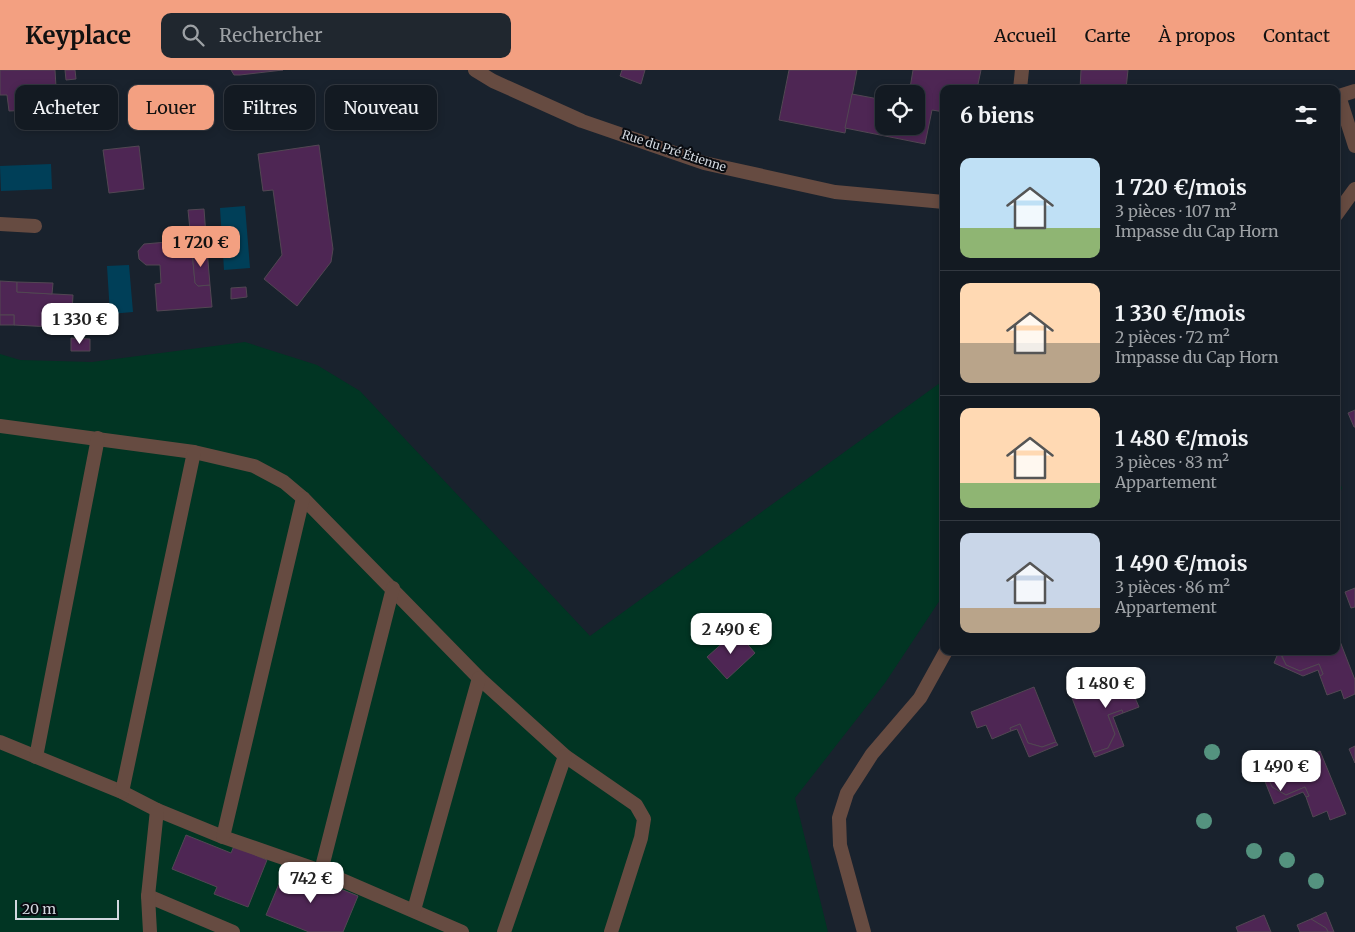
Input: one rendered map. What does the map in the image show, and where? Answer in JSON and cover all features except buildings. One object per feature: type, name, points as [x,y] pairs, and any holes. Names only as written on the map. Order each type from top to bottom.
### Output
[{"type":"street","name":"Rue du Pré Étienne","points":[[476,70],[493,81],[582,121],[704,163],[835,192],[940,202]]},
{"type":"street","points":[[1020,85],[1022,70]]},
{"type":"street","points":[[1340,96],[1355,91]]},
{"type":"street","points":[[1340,103],[1355,146]]},
{"type":"street","points":[[1340,210],[1355,189]]},
{"type":"street","points":[[0,224],[35,226]]},
{"type":"street","points":[[0,426],[194,452],[254,466],[284,482],[304,498],[479,678],[565,756],[636,805],[644,819],[642,838],[611,932]]},
{"type":"street","points":[[36,757],[98,438]]},
{"type":"street","points":[[122,792],[194,452]]},
{"type":"street","points":[[223,837],[304,498]]},
{"type":"street","points":[[321,871],[392,588]]},
{"type":"street","points":[[864,932],[840,845],[839,818],[847,793],[852,785],[872,754],[920,698],[944,655]]},
{"type":"street","points":[[414,910],[479,678]]},
{"type":"street","points":[[0,742],[122,792],[157,810],[223,837],[321,871],[462,932]]},
{"type":"street","points":[[504,932],[565,756]]},
{"type":"street","points":[[150,932],[148,896],[157,810]]},
{"type":"street","points":[[148,896],[233,932]]},
{"type":"green space","points":[[245,342],[317,365],[360,391],[590,636],[940,383],[940,600],[885,683],[795,798],[828,932],[0,932],[0,354],[20,360],[92,362]]},
{"type":"water","points":[[51,164],[52,189],[1,191],[0,166]]},
{"type":"water","points":[[245,206],[250,268],[224,270],[220,208]]},
{"type":"water","points":[[129,265],[133,312],[110,314],[107,266]]}]
